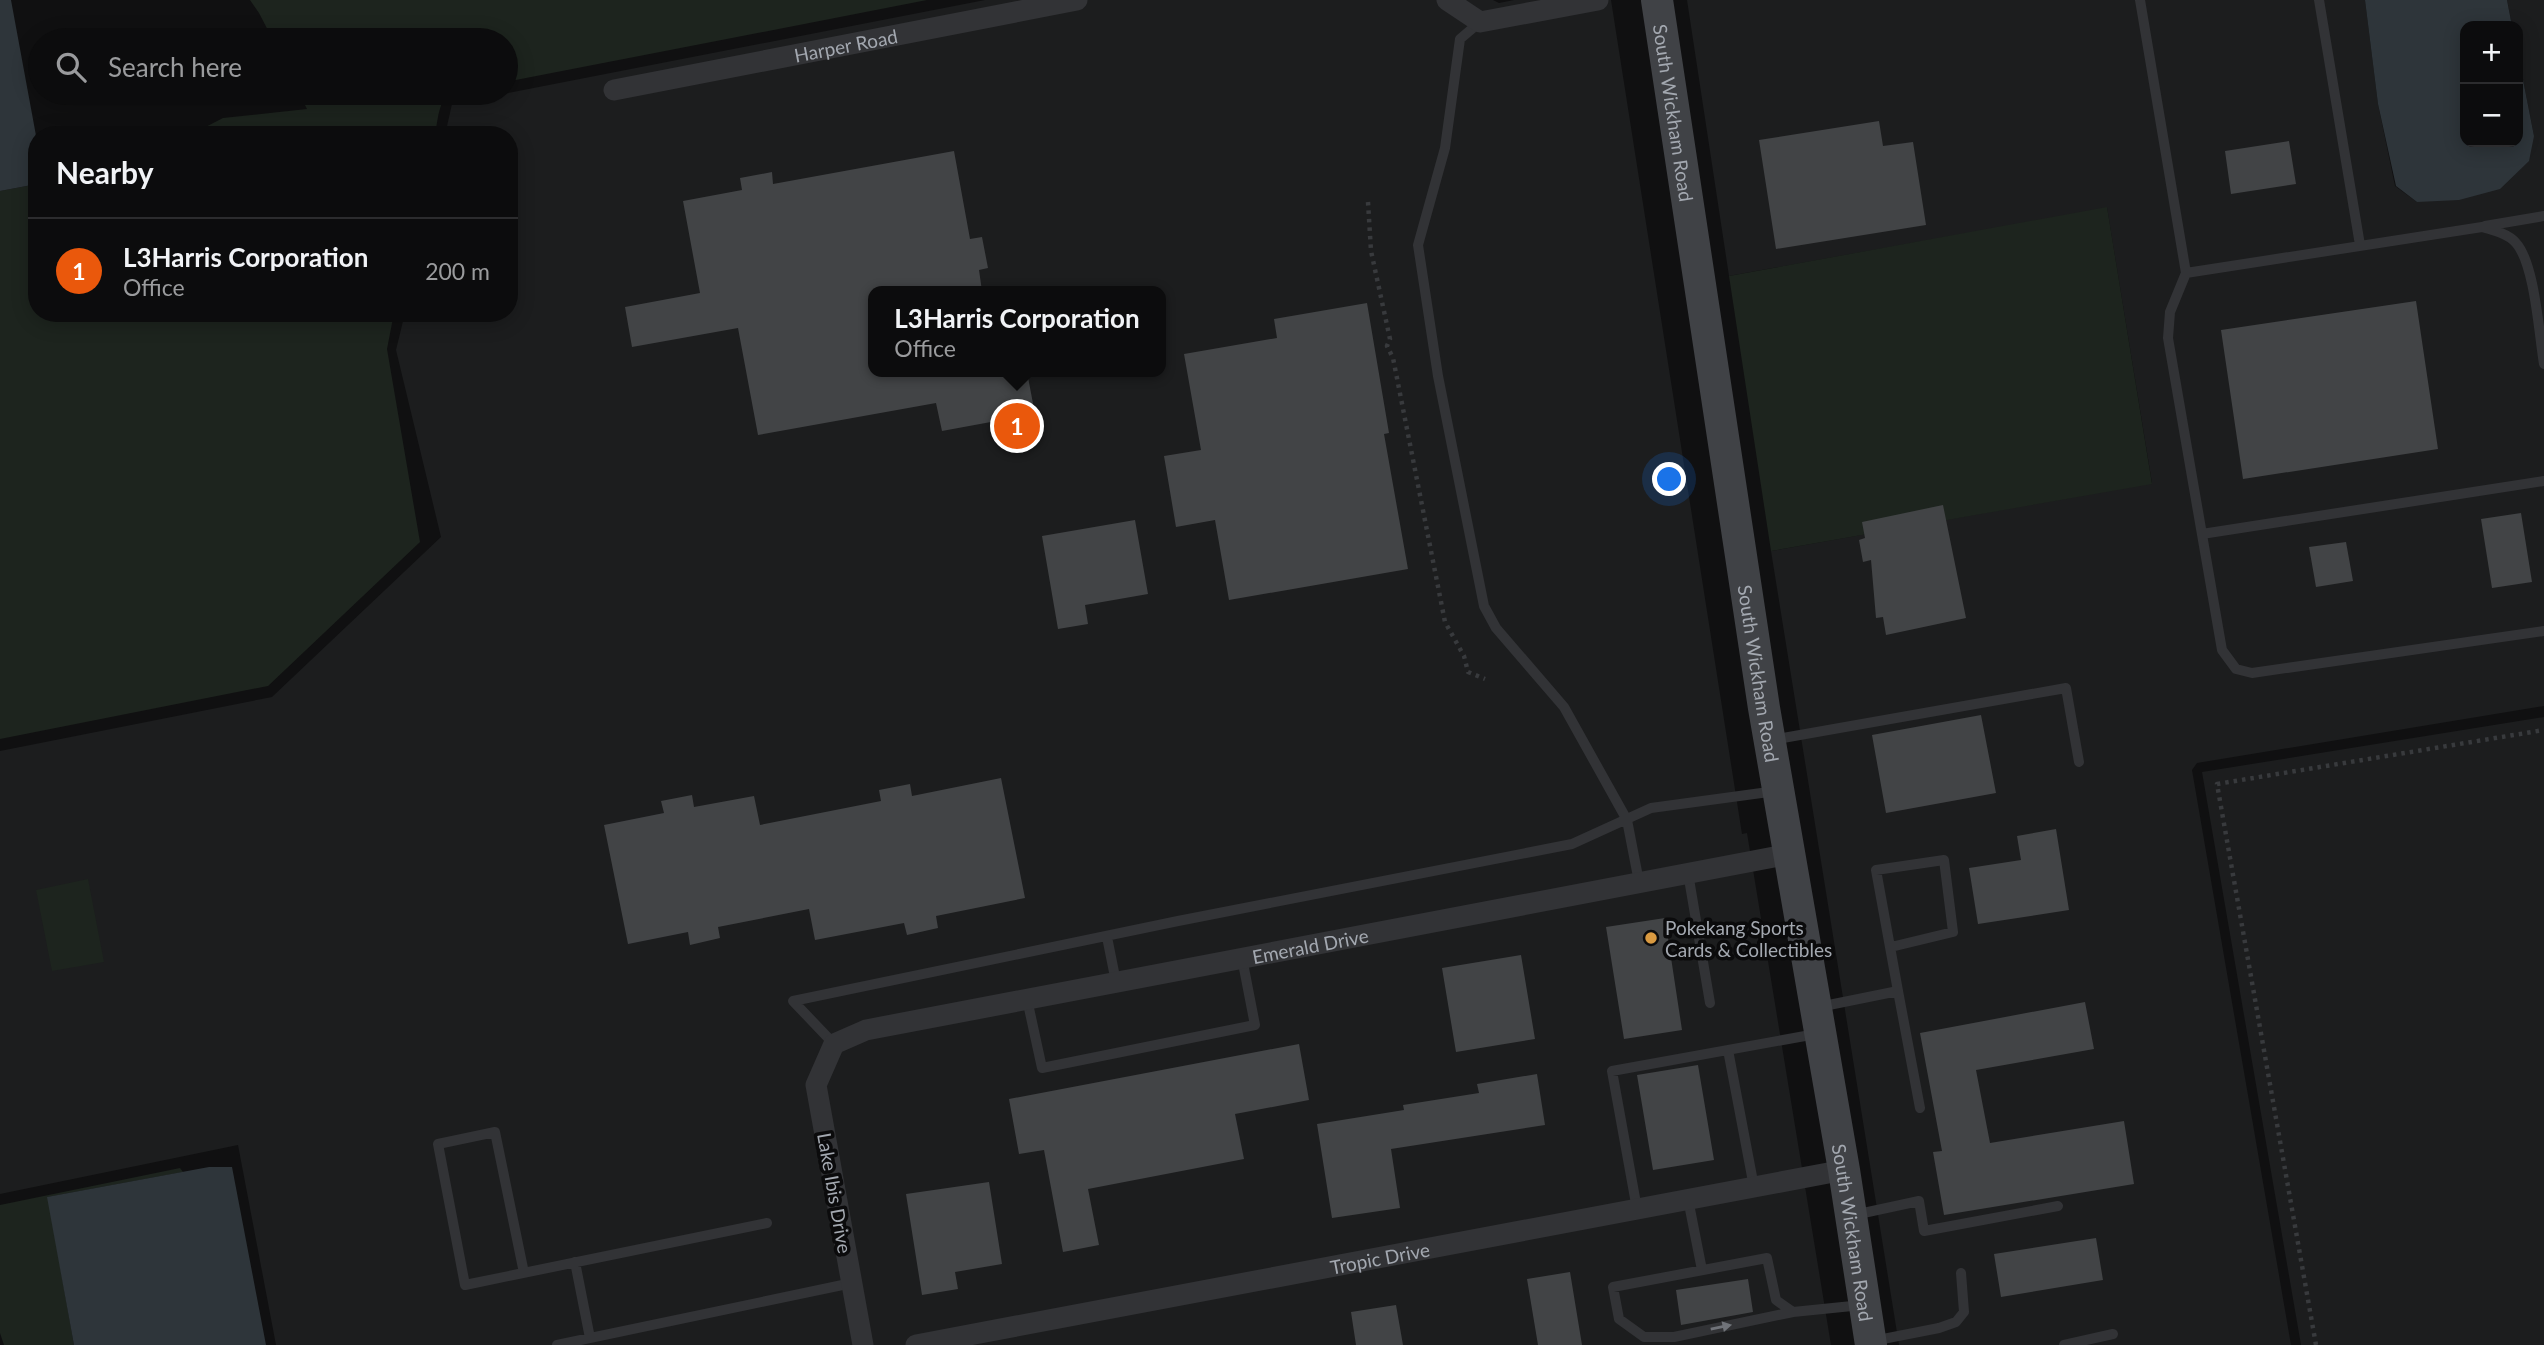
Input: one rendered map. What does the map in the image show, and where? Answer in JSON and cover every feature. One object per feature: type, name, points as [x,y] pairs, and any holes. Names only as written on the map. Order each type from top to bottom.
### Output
[{"type":"main road","name":"South Wickham Road","points":[[1657,0],[1770,740],[1871,1343]]},
{"type":"street","name":"Harper Road","points":[[614,90],[1077,0]]},
{"type":"street","points":[[1447,0],[1479,22],[1598,0]]},
{"type":"street","name":"Emerald Drive","points":[[834,1044],[866,1030],[1790,854]]},
{"type":"street","name":"Lake Ibis Drive","points":[[834,1044],[816,1085],[863,1345]]},
{"type":"street","name":"Tropic Drive","points":[[916,1345],[1844,1170]]},
{"type":"lane","points":[[2140,0],[2186,273],[2170,312],[2168,338],[2222,650],[2236,669],[2252,673],[2544,631]]},
{"type":"lane","points":[[2319,0],[2360,245]]},
{"type":"lane","points":[[1479,22],[1461,39],[1445,148],[1418,245],[1438,376],[1484,606],[1496,628],[1564,707],[1627,820],[1639,883]]},
{"type":"lane","points":[[2186,273],[2544,216]]},
{"type":"lane","points":[[2482,227],[2497,231],[2516,242],[2529,266],[2544,364]]},
{"type":"lane","points":[[2202,534],[2544,481]]},
{"type":"lane","points":[[1770,740],[2066,688],[2079,762]]},
{"type":"lane","points":[[834,1044],[793,1001],[1572,844],[1651,808],[1779,790]]},
{"type":"lane","points":[[1891,947],[1953,932],[1944,860],[1877,870],[1920,1108]]},
{"type":"lane","points":[[1688,873],[1710,1003]]},
{"type":"lane","points":[[1107,937],[1116,982]]},
{"type":"lane","points":[[1027,999],[1042,1068],[1255,1025],[1242,958]]},
{"type":"lane","points":[[1637,1209],[1612,1071],[1728,1050],[1898,991]]},
{"type":"lane","points":[[1728,1050],[1754,1187]]},
{"type":"lane","points":[[524,1273],[495,1132],[438,1144],[466,1284],[524,1273],[767,1223]]},
{"type":"lane","points":[[1688,1199],[1702,1270]]},
{"type":"lane","points":[[1851,1215],[1919,1201],[1924,1231],[2058,1206]]},
{"type":"lane","points":[[1793,1312],[1776,1300],[1767,1258],[1613,1287],[1619,1319],[1644,1337],[1674,1337],[1793,1312],[1865,1305]]},
{"type":"lane","points":[[575,1262],[590,1338]]},
{"type":"lane","points":[[1871,1343],[1956,1322],[1964,1312],[1961,1273]]},
{"type":"lane","points":[[557,1345],[852,1283]]},
{"type":"lane","points":[[2064,1345],[2113,1334]]},
{"type":"path","points":[[1368,202],[1371,251],[1390,339],[1387,346],[1393,358],[1445,622],[1464,656],[1468,672],[1485,679]]},
{"type":"path","points":[[2316,1345],[2217,783],[2544,730]]},
{"type":"shaded area","points":[[0,0],[11,0],[28,105],[30,105],[34,126],[28,126],[28,186],[0,191]]},
{"type":"shaded area","points":[[250,0],[927,0],[518,80],[518,28],[267,28]]},
{"type":"shaded area","points":[[985,0],[1493,0],[1499,3],[1514,0],[1611,0],[1742,834],[1747,833],[1831,1345],[276,1345],[238,1145],[0,1194],[0,751],[272,697],[441,537],[396,350],[403,322],[518,322],[518,126],[447,126],[452,105],[518,105],[518,91]]},
{"type":"shaded area","points":[[1687,0],[2365,0],[2378,104],[2395,186],[2417,202],[2514,147],[2523,147],[2523,142],[2534,136],[2523,80],[2523,21],[2511,21],[2507,0],[2544,0],[2544,706],[2197,763],[2192,770],[2291,1345],[1899,1345],[1771,551],[2152,483],[2107,208],[1729,276]]},
{"type":"shaded area","points":[[2365,0],[2507,0],[2511,21],[2460,21],[2460,147],[2523,147],[2523,80],[2534,136],[2529,161],[2500,189],[2459,200],[2417,202],[2396,186],[2378,104]]},
{"type":"shaded area","points":[[305,105],[441,105],[436,126],[207,126],[223,118],[307,109]]},
{"type":"shaded area","points":[[28,186],[28,322],[392,322],[387,349],[420,542],[268,686],[0,739],[0,191]]},
{"type":"shaded area","points":[[2107,207],[2152,484],[1771,551],[1729,276]]},
{"type":"shaded area","points":[[2544,717],[2544,1345],[2301,1345],[2202,772]]},
{"type":"shaded area","points":[[88,879],[104,962],[52,971],[36,890]]},
{"type":"shaded area","points":[[209,1167],[232,1167],[266,1345],[74,1345],[47,1197]]},
{"type":"shaded area","points":[[180,1168],[183,1172],[48,1197],[74,1345],[4,1345],[0,1333],[0,1205]]},
{"type":"building","points":[[1879,121],[1883,146],[1913,142],[1926,225],[1776,249],[1759,140]]},
{"type":"building","points":[[2289,141],[2296,184],[2231,194],[2225,151]]},
{"type":"building","points":[[954,151],[970,239],[982,237],[988,268],[979,270],[981,286],[868,286],[868,377],[1028,377],[1035,414],[942,431],[936,403],[758,435],[738,328],[632,347],[625,307],[700,293],[683,201],[742,190],[740,178],[772,172],[773,184]]},
{"type":"building","points":[[2416,301],[2438,449],[2243,479],[2221,330]]},
{"type":"building","points":[[1367,303],[1389,433],[1384,434],[1408,569],[1229,600],[1215,520],[1176,527],[1164,456],[1201,450],[1184,354],[1277,338],[1274,319]]},
{"type":"building","points":[[1943,505],[1966,618],[1886,635],[1883,617],[1876,618],[1871,560],[1863,562],[1859,540],[1865,538],[1862,522]]},
{"type":"building","points":[[2521,513],[2532,582],[2492,588],[2481,519]]},
{"type":"building","points":[[1135,520],[1148,594],[1085,605],[1088,624],[1058,629],[1042,536]]},
{"type":"building","points":[[2346,542],[2353,581],[2316,587],[2309,547]]},
{"type":"building","points":[[1981,715],[1996,793],[1886,813],[1872,735]]},
{"type":"building","points":[[1001,778],[1025,898],[936,916],[938,928],[907,935],[904,923],[815,940],[809,909],[718,927],[720,938],[690,945],[688,932],[628,944],[604,825],[664,813],[661,801],[692,795],[694,807],[754,796],[760,825],[881,801],[879,790],[910,784],[912,796]]},
{"type":"building","points":[[2056,829],[2069,910],[1978,924],[1969,868],[2021,860],[2017,836]]},
{"type":"building","points":[[1665,918],[1682,1030],[1624,1039],[1606,927]]},
{"type":"building","points":[[1521,955],[1535,1039],[1456,1052],[1442,968]]},
{"type":"building","points":[[2085,1002],[2094,1049],[1976,1070],[1990,1143],[2124,1121],[2134,1184],[1944,1215],[1933,1152],[1942,1151],[1920,1033]]},
{"type":"building","points":[[1299,1044],[1309,1100],[1235,1114],[1244,1159],[1088,1189],[1099,1245],[1063,1252],[1044,1150],[1019,1154],[1009,1099]]},
{"type":"building","points":[[1698,1065],[1714,1160],[1653,1170],[1637,1075]]},
{"type":"building","points":[[1537,1074],[1545,1125],[1391,1149],[1400,1208],[1332,1218],[1317,1124],[1404,1110],[1403,1105],[1479,1093],[1477,1084]]},
{"type":"building","points":[[989,1182],[1002,1264],[955,1272],[958,1289],[922,1295],[906,1194]]},
{"type":"building","points":[[2096,1238],[2103,1280],[2001,1297],[1994,1254]]},
{"type":"building","points":[[1570,1272],[1582,1345],[1538,1345],[1527,1279]]},
{"type":"building","points":[[1748,1279],[1753,1312],[1681,1325],[1676,1290]]},
{"type":"building","points":[[1396,1305],[1403,1345],[1356,1345],[1351,1312]]},
{"type":"place","name":"L3Harris Corporation","points":[[1017,426]]},
{"type":"place","name":"Pokekang Sports Cards & Collectibles","points":[[1651,938]]}]
